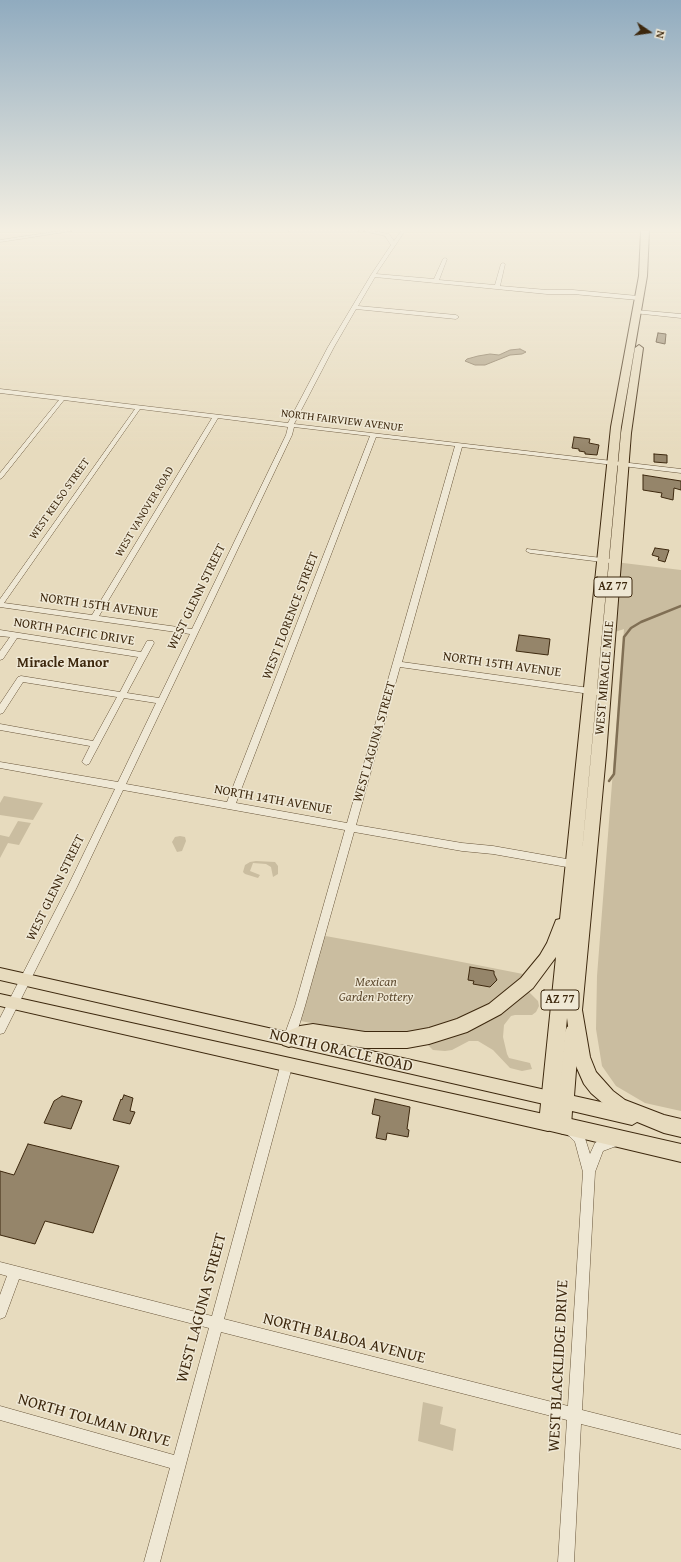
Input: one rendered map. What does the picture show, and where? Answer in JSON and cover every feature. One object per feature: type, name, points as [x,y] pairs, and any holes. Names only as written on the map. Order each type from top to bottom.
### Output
[{"type":"highway","name":"WEST MIRACLE MILE","points":[[574,1010],[590,691],[609,561],[618,463],[633,382],[640,312],[639,304]]},
{"type":"highway","name":"WEST MIRACLE MILE","points":[[618,463],[616,425],[628,353],[642,304]]},
{"type":"highway","points":[[628,353],[631,355],[628,377],[630,381],[633,382]]},
{"type":"highway","name":"WEST MIRACLE MILE","points":[[560,1125],[558,1100],[569,902],[581,865],[604,693],[609,561]]},
{"type":"highway","points":[[289,1039],[304,1033],[313,1032],[365,1040],[407,1040],[437,1034],[476,1020],[509,999],[535,974],[554,946],[569,902]]},
{"type":"highway","name":"AZ 77","points":[[574,1010],[581,1057],[590,1078],[597,1087],[607,1098],[619,1106],[673,1126]]},
{"type":"highway","name":"NORTH ORACLE ROAD","points":[[560,1125],[681,1153]]},
{"type":"main road","name":"NORTH ORACLE ROAD","points":[[0,974],[673,1126]]},
{"type":"main road","name":"NORTH ORACLE ROAD","points":[[7,1001],[560,1125]]},
{"type":"main road","name":"WEST MIRACLE MILE","points":[[558,1100],[574,1010]]},
{"type":"street","name":"WEST GLENN STREET","points":[[0,1030],[7,1001],[25,980],[72,887],[119,786],[289,435],[295,415],[357,304]]},
{"type":"street","points":[[355,307],[456,317]]},
{"type":"street","points":[[640,312],[681,316]]},
{"type":"street","name":"NORTH FAIRVIEW AVENUE","points":[[0,391],[681,471]]},
{"type":"street","points":[[0,476],[63,398]]},
{"type":"street","name":"WEST KELSO STREET","points":[[0,605],[139,407]]},
{"type":"street","name":"WEST VANOVER ROAD","points":[[94,619],[216,416]]},
{"type":"street","name":"WEST FLORENCE STREET","points":[[230,806],[374,435]]},
{"type":"street","name":"WEST LAGUNA STREET","points":[[289,1039],[300,1006],[397,664],[418,604],[425,563],[459,445]]},
{"type":"street","points":[[530,551],[609,561]]},
{"type":"street","points":[[425,563],[435,564]]},
{"type":"street","name":"NORTH 15TH AVENUE","points":[[0,605],[194,632]]},
{"type":"street","name":"NORTH PACIFIC DRIVE","points":[[0,633],[144,655]]},
{"type":"street","points":[[0,657],[15,635]]},
{"type":"street","points":[[86,762],[150,643]]},
{"type":"street","name":"NORTH 15TH AVENUE","points":[[397,664],[604,693]]},
{"type":"street","points":[[0,711],[21,679],[160,701]]},
{"type":"street","points":[[0,727],[95,744]]},
{"type":"street","name":"NORTH 14TH AVENUE","points":[[0,766],[581,865]]},
{"type":"street","name":"WEST LAGUNA STREET","points":[[152,1562],[215,1324],[287,1063]]},
{"type":"street","points":[[560,1125],[580,1139],[589,1172]]},
{"type":"street","points":[[589,1172],[599,1147],[605,1143],[624,1140]]},
{"type":"street","name":"WEST BLACKLIDGE DRIVE","points":[[566,1562],[589,1172]]},
{"type":"street","name":"NORTH BALBOA AVENUE","points":[[0,1268],[574,1416],[681,1442]]},
{"type":"street","points":[[0,1312],[16,1272]]},
{"type":"street","name":"NORTH TOLMAN DRIVE","points":[[0,1413],[178,1463]]},
{"type":"green space","points":[[615,562],[681,570],[681,1111],[645,1103],[616,1086],[602,1066],[596,1029],[597,976],[624,629],[609,634]]},
{"type":"green space","points":[[4,796],[43,803],[33,820],[0,815],[0,803]]},
{"type":"green space","points":[[18,821],[31,823],[19,845],[8,843],[0,858],[0,835],[9,837]]},
{"type":"green space","points":[[175,837],[185,837],[186,841],[182,851],[177,852],[172,842]]},
{"type":"green space","points":[[256,861],[275,862],[278,866],[278,874],[273,877],[271,867],[266,864],[253,863],[250,871],[260,875],[258,878],[243,872],[245,865]]},
{"type":"green space","name":"Mexican Garden Pottery","points":[[320,935],[523,974],[513,987],[490,1005],[426,1033],[372,1034],[295,1020]]},
{"type":"green space","points":[[527,990],[538,1001],[539,1006],[536,1012],[532,1015],[511,1016],[504,1025],[503,1037],[509,1058],[530,1063],[532,1069],[522,1071],[510,1068],[493,1050],[478,1041],[469,1041],[452,1050],[445,1051],[433,1050],[428,1045],[427,1041]]},
{"type":"green space","points":[[423,1402],[443,1407],[440,1424],[456,1429],[453,1451],[418,1441]]},
{"type":"shaded area","points":[[520,349],[526,352],[522,354],[510,355],[485,365],[475,365],[465,361],[478,356],[490,354],[499,355],[510,350]]},
{"type":"building","points":[[658,333],[666,334],[665,344],[656,342]]},
{"type":"building","points":[[574,437],[590,439],[589,443],[599,445],[597,455],[585,454],[585,452],[579,451],[579,449],[572,448]]},
{"type":"building","points":[[654,454],[667,455],[667,463],[654,462]]},
{"type":"building","points":[[643,475],[681,481],[681,490],[674,488],[673,500],[661,497],[662,493],[643,490]]},
{"type":"building","points":[[655,548],[669,550],[665,562],[658,560],[659,557],[652,555]]},
{"type":"building","points":[[519,635],[550,639],[548,655],[516,651]]},
{"type":"building","points":[[470,967],[494,971],[497,980],[490,987],[473,984],[474,981],[468,980]]},
{"type":"building","points":[[124,1095],[133,1098],[130,1111],[135,1112],[130,1124],[113,1120]]},
{"type":"building","points":[[62,1096],[82,1101],[71,1129],[44,1123],[54,1101]]},
{"type":"building","points":[[375,1099],[410,1107],[407,1129],[409,1130],[408,1137],[387,1133],[386,1140],[376,1138],[380,1116],[372,1114]]},
{"type":"building","points":[[28,1144],[119,1166],[93,1233],[45,1221],[35,1244],[0,1235],[0,1171],[14,1175]]},
{"type":"waterway","points":[[609,781],[614,774],[624,637],[631,628],[641,622],[681,606]]},
{"type":"district","name":"Miracle Manor","points":[[63,663]]}]
